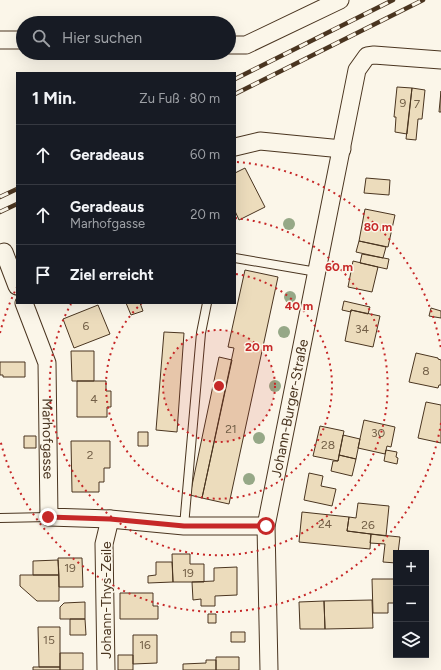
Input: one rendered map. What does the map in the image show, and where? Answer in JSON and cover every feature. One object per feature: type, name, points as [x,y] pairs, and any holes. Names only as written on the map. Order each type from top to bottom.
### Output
[{"type":"street","points":[[236,45],[246,46],[340,0]]},
{"type":"street","points":[[0,40],[16,40]]},
{"type":"street","name":"Johann-Burger-Straße","points":[[269,670],[266,526],[357,70],[367,56],[382,55],[441,60]]},
{"type":"street","points":[[236,147],[260,141],[342,149]]},
{"type":"street","points":[[7,250],[16,282]]},
{"type":"street","name":"Marhofgasse","points":[[24,304],[47,363],[48,517]]},
{"type":"street","points":[[48,517],[110,519],[184,526],[266,526]]},
{"type":"street","name":"Johann-Thys-Zeile","points":[[106,670],[104,544],[110,519]]},
{"type":"lane","points":[[236,258],[317,272]]},
{"type":"lane","points":[[184,526],[201,333],[207,304]]},
{"type":"lane","points":[[0,518],[48,517]]},
{"type":"building","points":[[397,87],[412,88],[407,134],[395,132],[396,117],[394,117]]},
{"type":"building","points":[[412,88],[425,90],[422,119],[418,119],[416,140],[406,139]]},
{"type":"building","points":[[441,91],[441,112],[439,112]]},
{"type":"building","points":[[245,168],[265,207],[239,220],[236,213],[236,172]]},
{"type":"building","points":[[366,178],[390,180],[389,195],[364,193]]},
{"type":"building","points":[[365,209],[395,215],[388,247],[359,241]]},
{"type":"building","points":[[359,241],[386,247],[383,258],[356,252]]},
{"type":"building","points":[[362,254],[389,259],[387,269],[360,263]]},
{"type":"building","points":[[353,261],[378,267],[372,292],[348,287]]},
{"type":"building","points":[[245,270],[278,277],[229,504],[202,498],[234,348],[228,347]]},
{"type":"building","points":[[344,301],[370,307],[368,314],[351,310],[351,312],[342,310]]},
{"type":"building","points":[[126,304],[140,304],[143,311],[131,315]]},
{"type":"building","points":[[98,305],[110,334],[74,348],[63,319]]},
{"type":"building","points":[[431,308],[441,311],[441,318],[429,316]]},
{"type":"building","points":[[351,310],[380,316],[373,347],[345,341]]},
{"type":"building","points":[[164,332],[184,333],[177,432],[156,430]]},
{"type":"building","points":[[71,351],[94,351],[94,381],[72,381]]},
{"type":"building","points":[[416,353],[441,360],[441,385],[439,385],[438,388],[409,382]]},
{"type":"building","points":[[219,357],[232,360],[202,498],[190,495]]},
{"type":"building","points":[[0,362],[25,362],[25,377],[3,377],[3,375],[0,375]]},
{"type":"building","points":[[77,381],[106,381],[106,391],[111,391],[111,407],[107,407],[107,417],[77,417]]},
{"type":"building","points":[[426,402],[441,405],[441,443],[418,438]]},
{"type":"building","points":[[364,420],[395,427],[391,447],[387,446],[385,454],[358,448]]},
{"type":"building","points":[[320,426],[344,431],[338,461],[313,456]]},
{"type":"building","points":[[138,432],[148,432],[148,446],[138,446]]},
{"type":"building","points":[[343,435],[360,439],[356,459],[339,455]]},
{"type":"building","points":[[24,436],[36,436],[36,448],[24,448]]},
{"type":"building","points":[[71,441],[110,441],[110,468],[104,468],[104,482],[99,482],[99,492],[72,492]]},
{"type":"building","points":[[386,450],[397,452],[397,464],[384,461]]},
{"type":"building","points":[[339,455],[356,459],[352,476],[331,471],[333,461],[338,461]]},
{"type":"building","points":[[309,473],[323,476],[321,486],[336,489],[332,506],[304,500]]},
{"type":"building","points":[[358,503],[389,506],[386,536],[347,531],[349,517],[356,518]]},
{"type":"building","points":[[302,512],[349,517],[347,531],[371,534],[370,549],[299,542]]},
{"type":"building","points":[[371,534],[400,537],[398,550],[393,550],[393,563],[383,562],[385,544],[370,543]]},
{"type":"building","points":[[172,554],[190,554],[190,564],[204,564],[204,582],[173,582]]},
{"type":"building","points":[[58,558],[82,558],[83,587],[59,587]]},
{"type":"building","points":[[58,560],[59,575],[33,575],[33,561]]},
{"type":"building","points":[[156,562],[172,562],[173,582],[148,583],[148,576],[156,575]]},
{"type":"building","points":[[237,567],[237,595],[215,596],[215,606],[201,606],[201,599],[193,600],[192,582],[214,581],[214,568]]},
{"type":"building","points":[[20,575],[59,575],[59,601],[37,601],[20,586]]},
{"type":"building","points":[[372,579],[393,579],[393,603],[388,603],[388,613],[373,613]]},
{"type":"building","points":[[120,593],[153,593],[153,606],[158,606],[158,619],[120,619]]},
{"type":"building","points":[[372,600],[373,628],[325,629],[324,601]]},
{"type":"building","points":[[324,601],[325,629],[300,629],[299,602]]},
{"type":"building","points":[[85,602],[85,619],[60,619],[60,607],[64,603]]},
{"type":"building","points":[[208,614],[216,614],[216,623],[208,623]]},
{"type":"building","points":[[70,619],[85,619],[86,635],[70,635]]},
{"type":"building","points":[[38,627],[60,627],[60,667],[39,667]]},
{"type":"building","points":[[231,632],[245,632],[245,642],[231,642]]},
{"type":"building","points":[[133,635],[157,635],[157,663],[133,664]]},
{"type":"building","points":[[60,653],[83,653],[83,670],[60,670]]},
{"type":"building","points":[[118,655],[133,655],[133,670],[118,670]]},
{"type":"building","points":[[216,657],[239,657],[239,670],[216,670]]},
{"type":"building","points":[[206,660],[216,660],[216,670],[183,670],[183,664],[206,663]]},
{"type":"building","points":[[33,667],[60,667],[60,670],[33,670]]},
{"type":"railway","points":[[236,78],[393,0]]},
{"type":"railway","points":[[236,94],[423,0]]},
{"type":"railway","points":[[0,197],[16,189]]},
{"type":"railway","points":[[0,212],[16,204]]},
{"type":"route","points":[[48,517],[110,519],[184,526],[266,526]]}]
